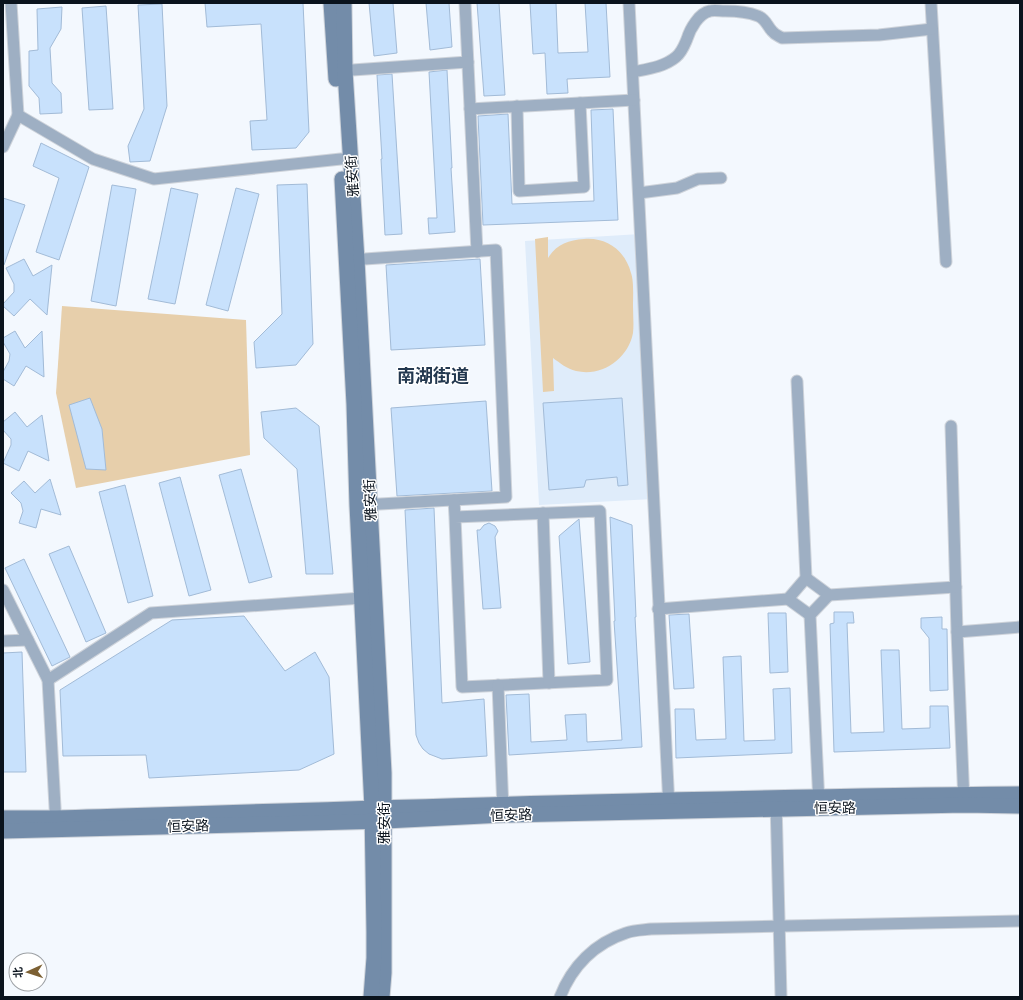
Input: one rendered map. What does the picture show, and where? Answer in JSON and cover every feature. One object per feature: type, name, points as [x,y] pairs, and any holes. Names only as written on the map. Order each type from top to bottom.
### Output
[{"type":"main road","name":"雅安街","points":[[331,3],[340,71],[352,260],[354,404],[364,505],[384,773],[378,815],[372,997]]},
{"type":"main road","name":"雅安街","points":[[344,3],[340,71],[341,159],[352,260]]},
{"type":"main road","name":"雅安街","points":[[364,505],[362,598],[378,815],[384,966],[382,997]]},
{"type":"main road","name":"恒安路","points":[[3,831],[56,824],[503,810],[964,800],[1020,794]]},
{"type":"main road","name":"恒安路","points":[[964,800],[1020,806]]},
{"type":"main road","name":"恒安路","points":[[3,818],[56,824]]},
{"type":"street","points":[[3,147],[18,115],[11,3]]},
{"type":"street","points":[[465,3],[477,252]]},
{"type":"street","points":[[629,3],[669,806]]},
{"type":"street","points":[[931,3],[946,262]]},
{"type":"street","points":[[633,72],[661,65],[670,61],[681,51],[688,35],[702,14],[709,11],[733,11],[750,13],[759,16],[765,20],[777,36],[782,38],[879,35],[932,29]]},
{"type":"street","points":[[340,71],[468,62]]},
{"type":"street","points":[[470,109],[634,100]]},
{"type":"street","points":[[517,106],[519,191],[584,188],[580,103]]},
{"type":"street","points":[[18,115],[93,159],[154,179],[341,159]]},
{"type":"street","points":[[638,193],[677,188],[698,179],[720,178]]},
{"type":"street","points":[[352,260],[496,250],[506,497],[364,505]]},
{"type":"street","points":[[788,599],[806,578],[797,381]]},
{"type":"street","points":[[951,426],[964,800]]},
{"type":"street","points":[[454,500],[462,686],[607,680],[600,511],[455,517]]},
{"type":"street","points":[[543,513],[549,683]]},
{"type":"street","points":[[806,578],[829,595],[956,587]]},
{"type":"street","points":[[3,590],[48,680],[56,824]]},
{"type":"street","points":[[819,803],[810,615],[829,595]]},
{"type":"street","points":[[48,680],[151,613],[362,598]]},
{"type":"street","points":[[658,608],[788,599],[810,615]]},
{"type":"street","points":[[957,632],[1020,627]]},
{"type":"street","points":[[3,641],[28,640]]},
{"type":"street","points":[[498,685],[503,810]]},
{"type":"street","points":[[776,804],[781,997]]},
{"type":"street","points":[[560,997],[575,968],[589,954],[609,939],[628,932],[651,928],[1020,921]]},
{"type":"shaded area","points":[[640,234],[653,499],[539,505],[525,241]]},
{"type":"shaded area","points":[[548,237],[548,258],[551,253],[563,244],[584,239],[600,240],[614,247],[619,252],[628,265],[632,276],[633,333],[626,351],[620,358],[612,364],[595,371],[576,371],[553,358],[554,391],[543,392],[535,239]]},
{"type":"shaded area","points":[[62,306],[246,320],[250,455],[76,488],[56,393]]},
{"type":"building","points":[[205,3],[303,3],[309,132],[296,148],[252,150],[250,121],[267,120],[261,24],[207,27]]},
{"type":"building","points":[[369,3],[393,3],[397,53],[374,56]]},
{"type":"building","points":[[426,3],[449,3],[452,47],[430,50]]},
{"type":"building","points":[[477,3],[499,3],[505,95],[484,96]]},
{"type":"building","points":[[530,3],[556,3],[558,53],[588,52],[585,3],[606,3],[610,77],[567,79],[568,93],[547,94],[545,53],[533,54]]},
{"type":"building","points":[[162,4],[167,106],[150,161],[130,162],[128,146],[144,109],[138,5]]},
{"type":"building","points":[[106,6],[113,109],[89,110],[82,8]]},
{"type":"building","points":[[62,7],[61,29],[50,48],[52,83],[61,93],[62,113],[40,114],[39,98],[29,86],[29,51],[38,50],[37,9]]},
{"type":"building","points":[[447,70],[455,232],[429,234],[428,218],[437,218],[429,72]]},
{"type":"building","points":[[392,74],[402,234],[385,235],[377,75]]},
{"type":"building","points":[[613,109],[618,220],[483,225],[478,116],[508,114],[512,204],[594,201],[591,110]]},
{"type":"building","points":[[41,143],[89,167],[59,260],[36,252],[59,178],[33,166]]},
{"type":"building","points":[[307,184],[313,344],[296,365],[256,368],[254,342],[282,314],[277,185]]},
{"type":"building","points":[[112,185],[136,189],[116,306],[91,301]]},
{"type":"building","points":[[171,188],[198,194],[175,304],[148,299]]},
{"type":"building","points":[[236,188],[259,194],[228,311],[206,305]]},
{"type":"building","points":[[3,198],[25,205],[4,265],[3,264]]},
{"type":"building","points":[[24,259],[33,276],[52,265],[47,315],[30,299],[14,316],[3,306],[3,304],[14,292],[14,284],[6,268]]},
{"type":"building","points":[[480,259],[485,345],[391,350],[386,265]]},
{"type":"building","points":[[15,331],[25,348],[42,331],[44,377],[26,366],[14,386],[3,379],[3,372],[9,361],[10,354],[3,342],[3,338]]},
{"type":"building","points":[[90,398],[102,429],[106,470],[86,469],[69,405]]},
{"type":"building","points":[[622,398],[628,485],[618,486],[617,477],[586,480],[584,487],[549,490],[543,403]]},
{"type":"building","points":[[486,401],[492,491],[397,496],[391,408]]},
{"type":"building","points":[[296,408],[319,426],[333,574],[306,574],[297,469],[264,438],[261,412]]},
{"type":"building","points":[[15,412],[27,427],[42,415],[49,461],[28,451],[19,471],[3,463],[11,445],[11,439],[3,430],[3,422]]},
{"type":"building","points":[[241,469],[272,577],[249,583],[219,475]]},
{"type":"building","points":[[180,477],[211,590],[189,596],[159,483]]},
{"type":"building","points":[[50,479],[61,515],[41,509],[36,528],[19,523],[23,511],[21,503],[11,493],[24,481],[35,493]]},
{"type":"building","points":[[125,485],[153,596],[128,603],[99,492]]},
{"type":"building","points":[[434,508],[442,703],[484,699],[487,756],[442,759],[429,754],[423,749],[416,735],[405,510]]},
{"type":"building","points":[[610,517],[632,525],[642,747],[509,755],[506,695],[529,694],[531,742],[567,740],[565,715],[586,714],[587,742],[622,740],[614,621]]},
{"type":"building","points":[[579,519],[590,662],[568,664],[559,536]]},
{"type":"building","points":[[489,523],[495,526],[498,531],[495,537],[501,608],[483,609],[477,530],[480,530],[484,525]]},
{"type":"building","points":[[69,546],[106,633],[86,642],[49,554]]},
{"type":"building","points":[[24,559],[70,657],[52,666],[5,568]]},
{"type":"building","points":[[834,612],[853,612],[854,623],[847,623],[851,733],[884,732],[881,650],[899,650],[902,729],[930,728],[930,706],[948,706],[950,748],[834,752],[830,624],[834,623]]},
{"type":"building","points":[[768,613],[786,613],[788,672],[770,673]]},
{"type":"building","points":[[689,614],[694,688],[674,689],[669,615]]},
{"type":"building","points":[[244,616],[285,671],[315,652],[329,677],[334,754],[299,770],[149,778],[146,755],[63,756],[60,690],[172,620]]},
{"type":"building","points":[[942,617],[942,629],[947,629],[948,690],[930,691],[929,638],[921,628],[921,618]]},
{"type":"building","points":[[22,652],[26,772],[3,772],[3,653]]},
{"type":"building","points":[[741,656],[744,741],[775,740],[773,689],[790,688],[792,753],[676,758],[675,709],[694,709],[696,740],[726,739],[723,657]]},
{"type":"district","name":"南湖街道","points":[[433,376]]}]
